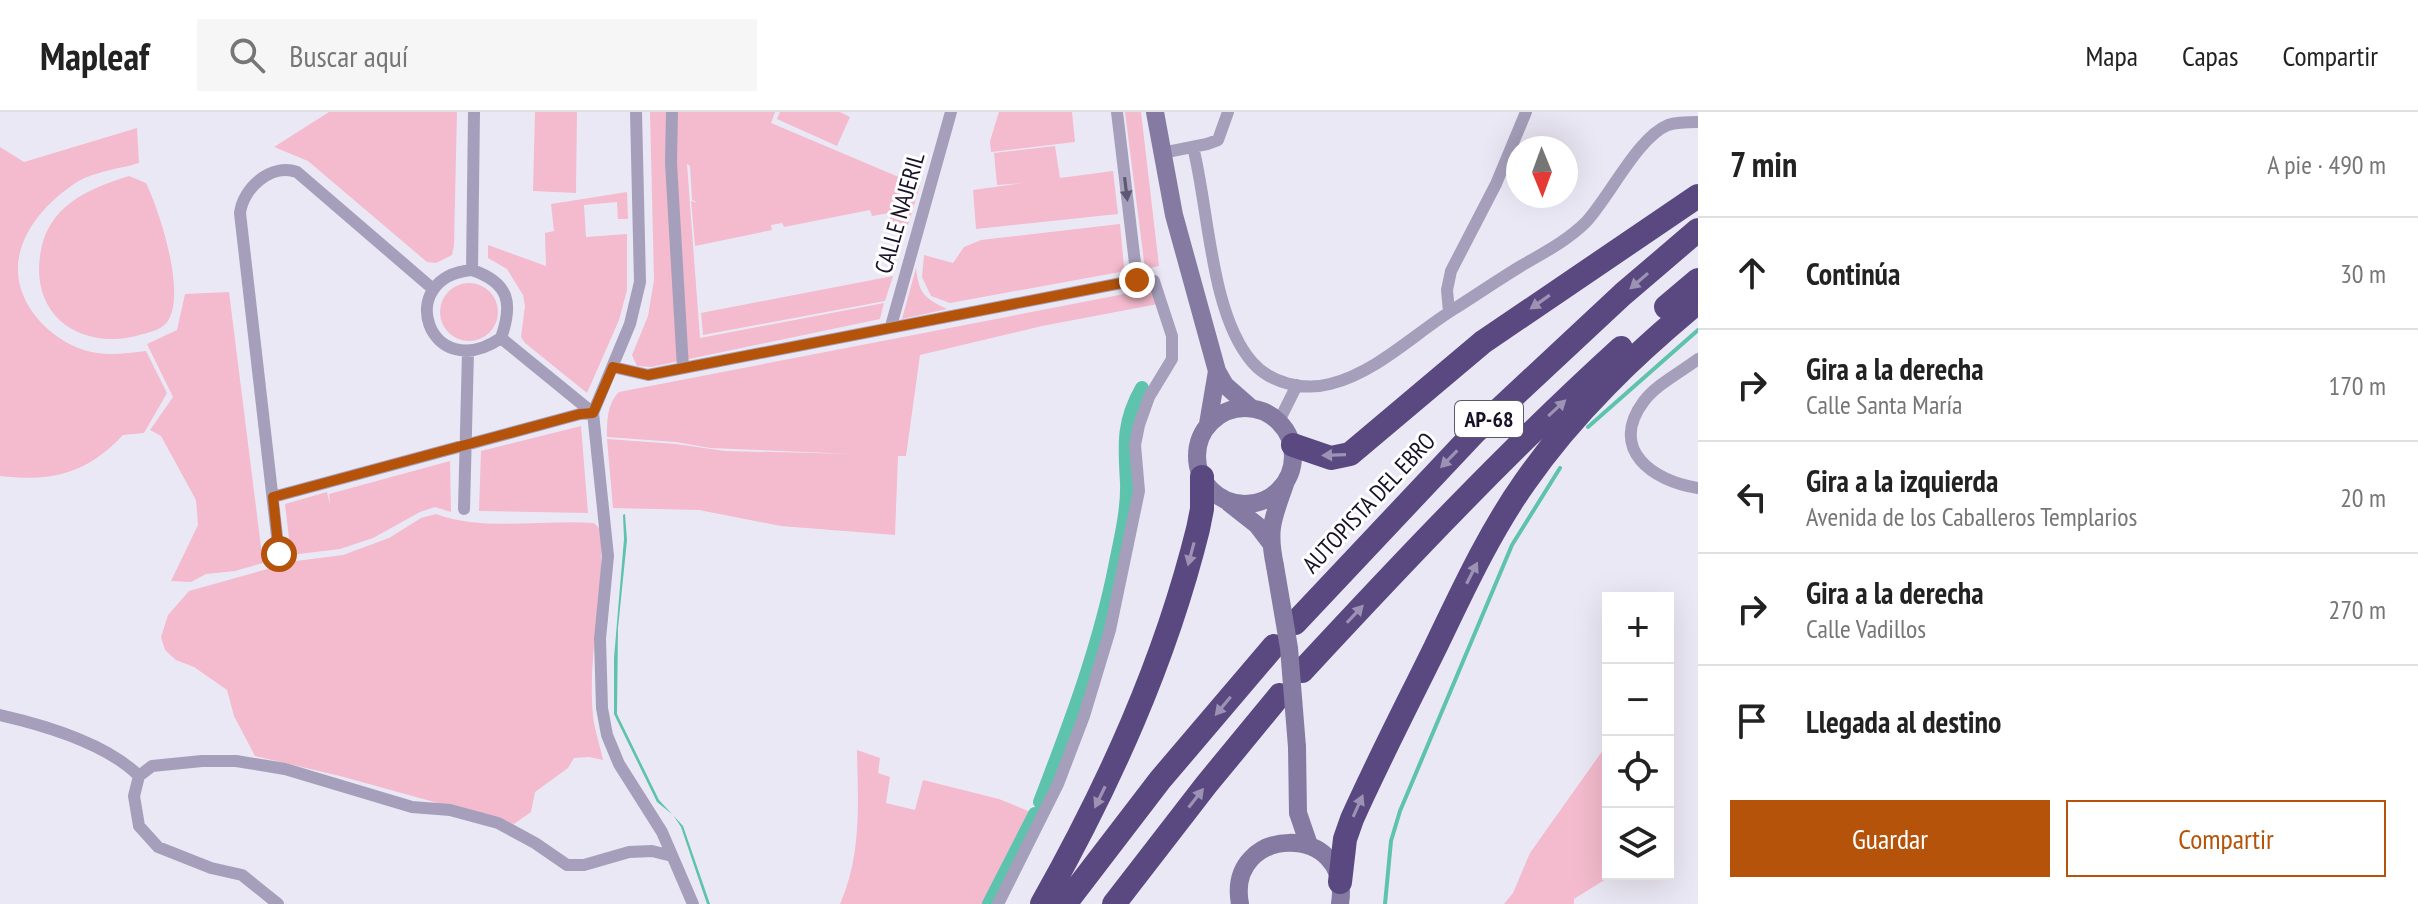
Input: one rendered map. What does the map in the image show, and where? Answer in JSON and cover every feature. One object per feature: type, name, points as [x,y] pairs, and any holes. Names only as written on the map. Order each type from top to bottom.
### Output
[{"type":"highway","points":[[1293,445],[1331,458],[1350,454],[1483,342],[1698,196]]},
{"type":"highway","name":"AUTOPISTA DEL EBRO","points":[[1295,623],[1474,433],[1623,294],[1698,230]]},
{"type":"highway","name":"AP-68","points":[[1302,671],[1522,441],[1698,280]]},
{"type":"highway","points":[[1340,893],[1345,839],[1352,819],[1450,617],[1506,512],[1533,471],[1584,407],[1698,302]]},
{"type":"highway","points":[[1042,904],[1101,796],[1154,673],[1195,543],[1202,509],[1202,477]]},
{"type":"highway","points":[[1065,904],[1160,780],[1274,646]]},
{"type":"highway","points":[[1114,904],[1280,695]]},
{"type":"main road","points":[[1155,112],[1174,215],[1217,371],[1225,385],[1250,407],[1271,414],[1279,421],[1293,445],[1294,459],[1270,524],[1270,542],[1289,648],[1297,747],[1298,813],[1309,845]]},
{"type":"main road","points":[[1217,371],[1208,424],[1198,444],[1198,467],[1211,491],[1257,525],[1270,542]]},
{"type":"main road","points":[[1208,424],[1227,411],[1250,407]]},
{"type":"main road","points":[[1225,500],[1251,504],[1276,493],[1285,484]]},
{"type":"main road","points":[[1285,842],[1298,813]]},
{"type":"main road","points":[[1240,904],[1239,887],[1246,867],[1259,851],[1285,842],[1309,845],[1326,857],[1340,893]]},
{"type":"street","points":[[472,270],[474,112]]},
{"type":"street","points":[[636,112],[640,282],[630,324],[593,413],[608,556],[600,639],[602,708],[607,735],[619,764],[662,832],[693,904]]},
{"type":"street","points":[[672,112],[671,163],[683,368]]},
{"type":"street","name":"CALLE NAJERIL","points":[[891,326],[951,112]]},
{"type":"street","points":[[1117,112],[1137,280]]},
{"type":"street","points":[[1162,153],[1218,140],[1228,112]]},
{"type":"street","points":[[1449,312],[1447,290],[1451,271],[1496,184],[1526,112]]},
{"type":"street","points":[[1193,147],[1220,289],[1234,335],[1251,361],[1265,374],[1284,383],[1330,384],[1365,369],[1570,236],[1606,198],[1640,147],[1667,126],[1698,122]]},
{"type":"street","points":[[279,554],[240,213],[247,191],[275,170],[297,172],[433,289]]},
{"type":"street","points":[[472,270],[488,276],[500,286],[507,299],[508,316],[501,338],[479,351],[468,352],[448,347],[435,337],[428,322],[426,306],[433,289],[442,279],[456,272],[472,270]]},
{"type":"street","points":[[613,367],[648,375],[1137,280],[1154,281],[1172,336],[1172,359],[1149,397],[1139,425],[1135,445],[1139,491],[1110,630],[1084,716],[1058,784],[998,904]]},
{"type":"street","points":[[501,338],[593,413]]},
{"type":"street","points":[[464,509],[468,352]]},
{"type":"street","points":[[1698,359],[1646,398],[1635,416],[1631,439],[1639,460],[1650,472],[1673,483],[1698,488]]},
{"type":"street","points":[[1279,421],[1297,385]]},
{"type":"street","points":[[273,497],[593,413]]},
{"type":"street","points":[[0,715],[77,739],[124,761],[139,776]]},
{"type":"street","points":[[278,904],[242,875],[211,868],[158,847],[139,826],[134,796],[139,776],[152,766],[236,761],[285,769],[412,807],[450,810],[498,823],[567,865],[584,865],[629,852],[652,851],[672,856]]},
{"type":"shaded area","points":[[329,112],[457,112],[452,255],[436,263],[427,262],[308,161],[274,147]]},
{"type":"shaded area","points":[[535,112],[577,112],[576,193],[533,191]]},
{"type":"shaded area","points":[[650,112],[775,112],[771,123],[920,186],[906,231],[893,233],[889,213],[872,216],[870,210],[784,227],[782,223],[771,225],[772,230],[695,246],[691,201],[698,203],[692,200],[690,166],[687,164],[700,338],[884,303],[880,319],[651,367],[637,366],[632,355],[648,316],[654,280]]},
{"type":"shaded area","points":[[780,112],[840,112],[850,117],[837,146],[777,119]]},
{"type":"shaded area","points":[[999,112],[1072,112],[1075,142],[991,152],[990,141]]},
{"type":"shaded area","points":[[1125,112],[1141,112],[1159,266],[1145,269]]},
{"type":"shaded area","points":[[137,128],[139,163],[89,176],[56,198],[32,225],[22,246],[18,273],[26,302],[57,336],[92,352],[115,354],[146,351],[167,393],[144,433],[123,435],[82,467],[36,478],[0,476],[0,147],[24,162]]},
{"type":"shaded area","points":[[1055,146],[1060,178],[1113,171],[1118,214],[976,229],[973,190],[1023,183],[997,185],[994,153]]},
{"type":"shaded area","points":[[129,176],[146,183],[158,212],[169,251],[173,306],[165,325],[147,333],[122,338],[83,334],[67,326],[54,314],[44,298],[40,256],[44,239],[51,225],[71,202],[98,187]]},
{"type":"shaded area","points":[[627,192],[628,219],[618,219],[617,202],[584,205],[586,237],[627,234],[627,290],[619,320],[587,393],[525,343],[521,337],[525,306],[523,295],[507,269],[488,258],[488,245],[546,266],[545,233],[554,231],[551,204]]},
{"type":"shaded area","points":[[1120,224],[1124,267],[1120,272],[950,303],[931,296],[922,277],[924,255],[953,263],[964,247],[981,240]]},
{"type":"shaded area","points":[[916,268],[924,294],[947,309],[902,319]]},
{"type":"shaded area","points":[[893,276],[885,301],[703,335],[701,313]]},
{"type":"shaded area","points":[[469,283],[490,291],[498,312],[490,333],[469,341],[448,333],[440,312],[448,291]]},
{"type":"shaded area","points":[[1145,290],[1155,294],[1158,304],[1042,326],[920,355],[906,456],[898,456],[895,535],[781,526],[699,510],[613,508],[607,439],[725,451],[856,454],[710,448],[676,442],[607,437],[610,407],[619,392]]},
{"type":"shaded area","points":[[229,292],[263,563],[235,571],[206,574],[191,582],[171,581],[198,525],[196,500],[161,436],[150,430],[173,397],[147,344],[177,330],[185,294]]},
{"type":"shaded area","points":[[581,426],[588,513],[479,511],[481,451]]},
{"type":"shaded area","points":[[450,461],[451,512],[435,507],[373,538],[340,549],[291,555],[285,504],[327,492],[330,505],[329,494]]},
{"type":"shaded area","points":[[436,514],[494,524],[594,523],[601,530],[601,577],[592,694],[594,722],[603,760],[574,758],[568,768],[535,792],[531,812],[514,824],[255,756],[234,716],[227,690],[194,667],[176,660],[165,650],[161,637],[168,615],[189,591],[296,561],[343,555],[389,538],[421,518]]},
{"type":"shaded area","points":[[625,514],[627,540],[618,628],[617,714],[659,800],[672,814],[657,802],[614,714],[614,658]]},
{"type":"shaded area","points":[[857,750],[880,758],[878,773],[890,777],[886,803],[915,810],[923,780],[999,799],[1033,813],[985,904],[840,904],[855,847]]},
{"type":"shaded area","points":[[1602,751],[1604,880],[1574,899],[1574,904],[1504,904],[1513,893],[1530,853]]},
{"type":"shaded area","points":[[673,816],[683,826],[710,904],[707,904],[681,827]]},
{"type":"waterway","points":[[1588,427],[1698,330]]},
{"type":"waterway","points":[[1040,802],[1102,624],[1126,503],[1128,424],[1142,388]]},
{"type":"waterway","points":[[1385,904],[1391,841],[1400,811],[1512,545],[1560,468]]},
{"type":"waterway","points":[[989,904],[1035,814]]},
{"type":"route","points":[[279,554],[273,497],[593,413],[613,367],[648,375],[1137,280]]}]
